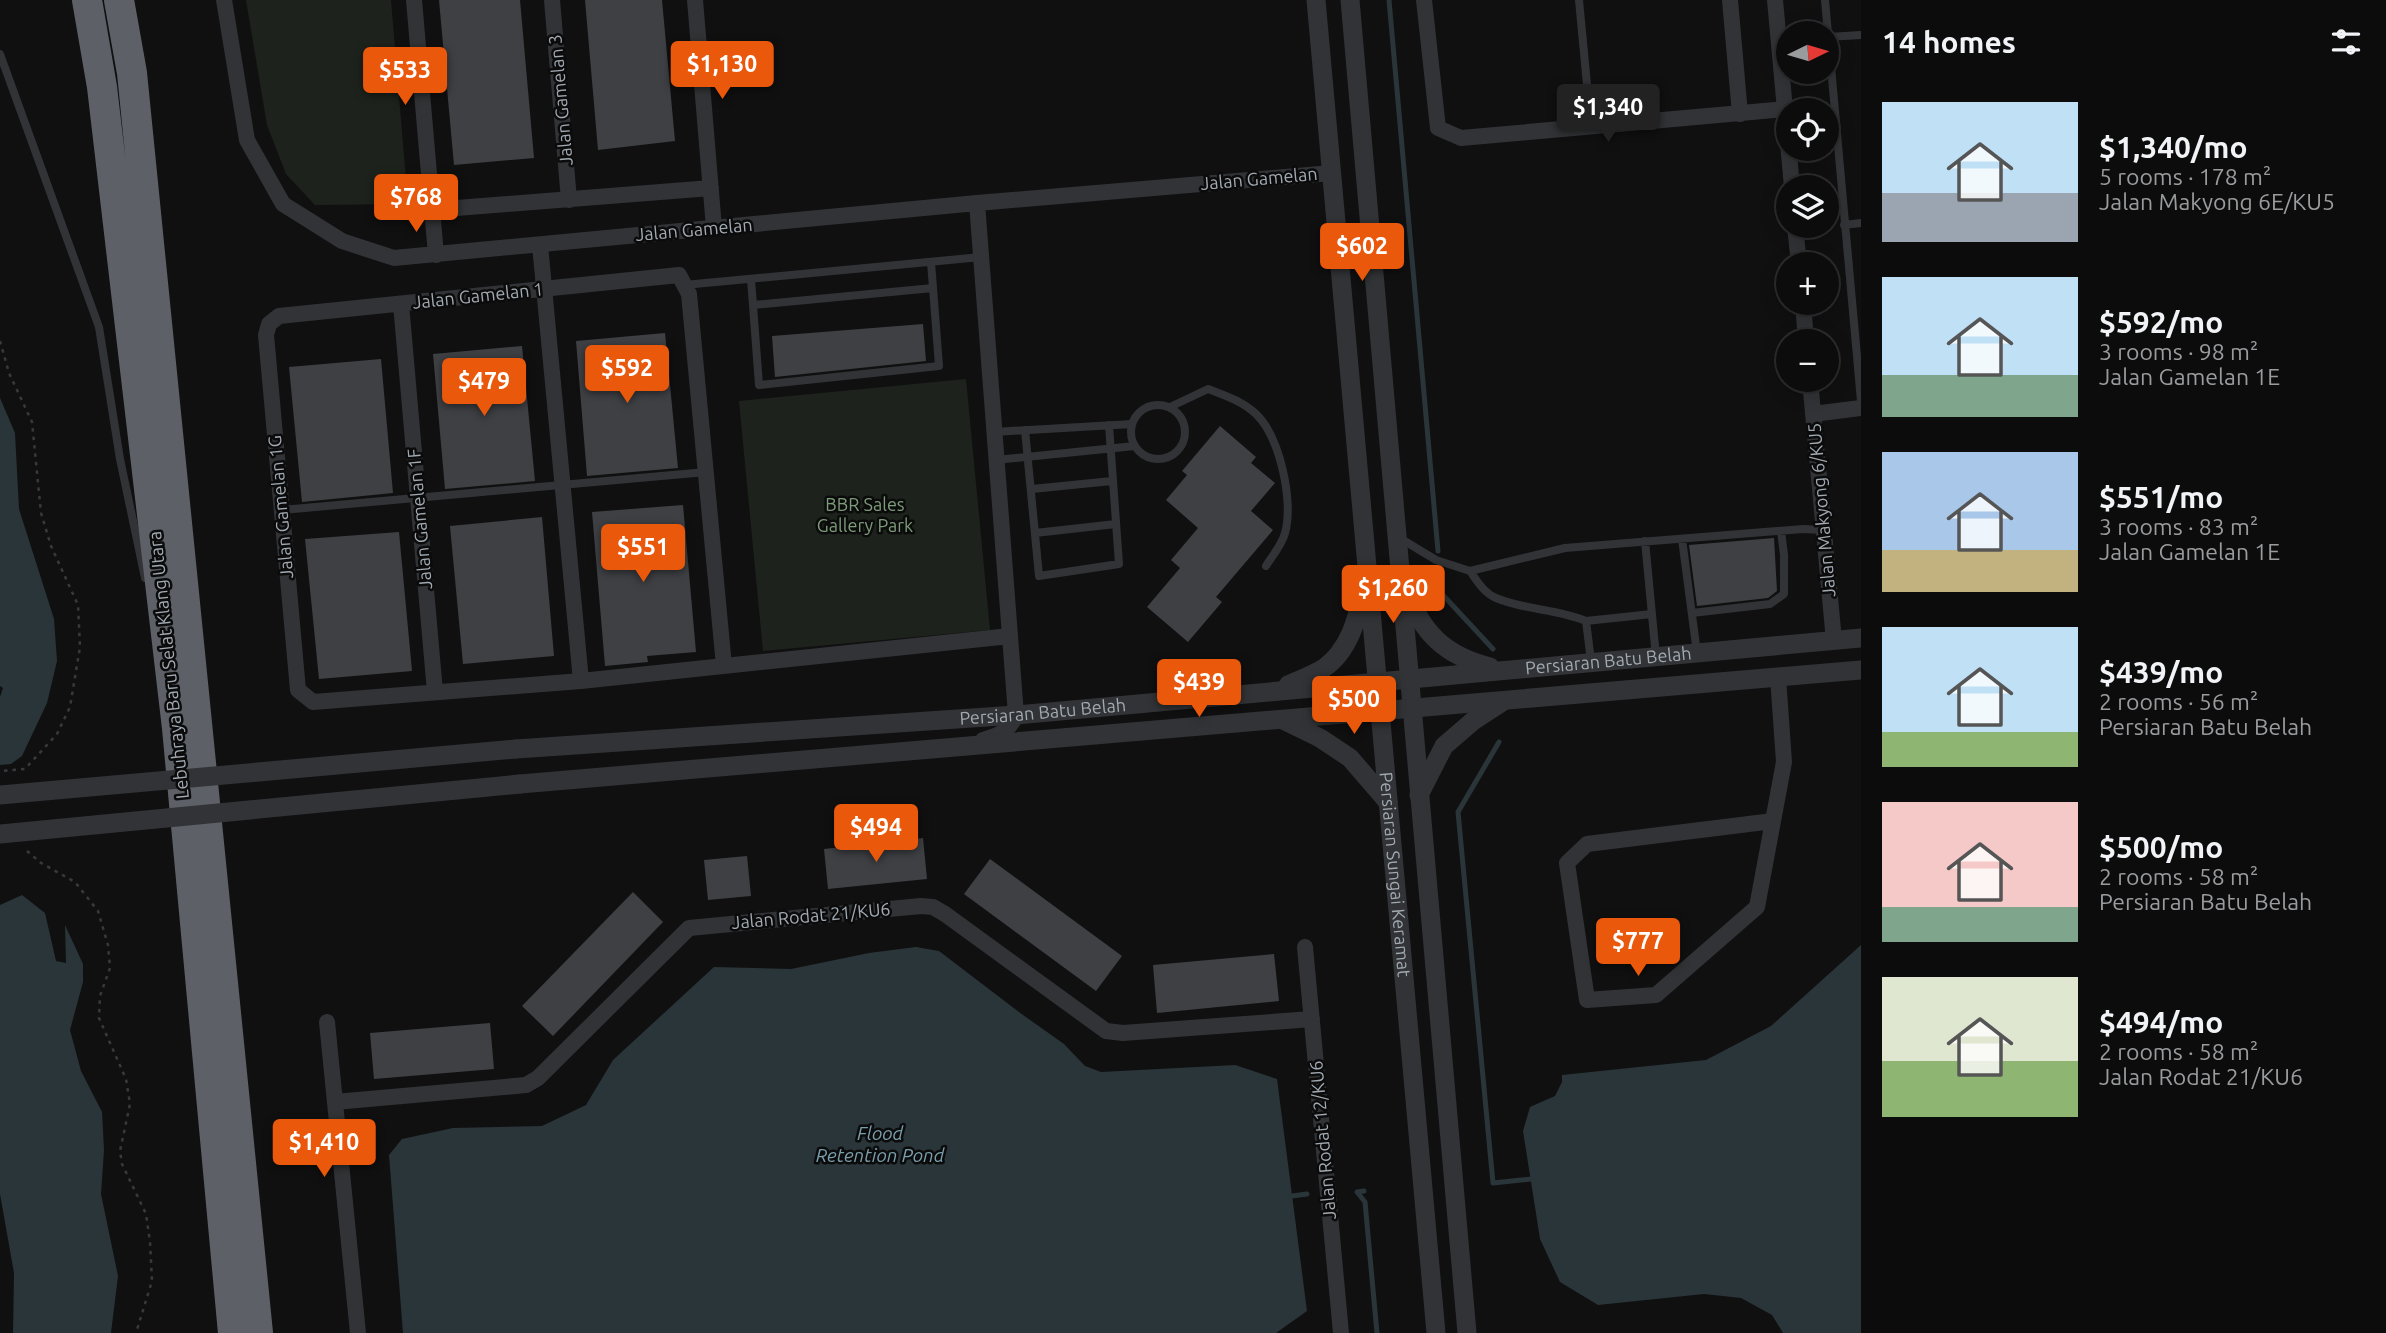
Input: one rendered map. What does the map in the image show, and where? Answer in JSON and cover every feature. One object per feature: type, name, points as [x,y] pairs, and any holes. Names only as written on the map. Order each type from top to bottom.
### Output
[{"type":"highway","name":"Lebuhraya Baru Selat Klang Utara","points":[[87,0],[102,87],[177,728],[233,1333]]},
{"type":"highway","name":"Lebuhraya Baru Selat Klang Utara","points":[[119,0],[132,73],[258,1333]]},
{"type":"street","name":"Jalan Gamelan","points":[[224,0],[247,139],[283,204],[342,241],[394,258],[977,203],[1332,173]]},
{"type":"street","points":[[414,0],[436,255]]},
{"type":"street","name":"Jalan Gamelan 3","points":[[552,0],[569,200]]},
{"type":"street","points":[[695,0],[714,228]]},
{"type":"street","name":"Persiaran Sungai Keramat","points":[[1316,0],[1436,1333]]},
{"type":"street","name":"Persiaran Sungai Keramat","points":[[1350,0],[1467,1333]]},
{"type":"street","points":[[1424,0],[1438,128],[1461,138],[1776,111]]},
{"type":"street","points":[[1730,0],[1740,114]]},
{"type":"street","points":[[1775,0],[1784,98]]},
{"type":"street","points":[[432,210],[711,188]]},
{"type":"street","points":[[960,746],[1004,733],[1012,725],[1016,715],[977,203]]},
{"type":"street","points":[[540,245],[581,681]]},
{"type":"street","name":"Jalan Gamelan 1","points":[[269,324],[279,316],[678,275],[684,285]]},
{"type":"street","points":[[684,285],[690,293],[724,666]]},
{"type":"street","name":"Jalan Gamelan 1F","points":[[401,304],[435,692]]},
{"type":"street","name":"Jalan Gamelan 1G","points":[[269,324],[265,335],[298,690],[313,702],[435,692]]},
{"type":"street","name":"Jalan Makyong 6/KU5","points":[[1811,392],[1834,640]]},
{"type":"street","points":[[1813,414],[1861,408]]},
{"type":"street","points":[[1398,566],[1412,607],[1433,639],[1466,662],[1503,671]]},
{"type":"street","points":[[1274,692],[1325,667],[1342,648],[1356,625],[1368,570]]},
{"type":"street","points":[[435,692],[581,681],[1010,636]]},
{"type":"street","name":"Persiaran Batu Belah","points":[[0,795],[516,750],[1016,715],[1861,638]]},
{"type":"street","name":"Persiaran Batu Belah","points":[[0,834],[520,784],[1861,670]]},
{"type":"street","points":[[1773,821],[1587,844],[1567,863],[1587,1000],[1656,995],[1756,907],[1773,821],[1784,762],[1778,677]]},
{"type":"street","points":[[1419,795],[1444,746],[1473,721],[1506,700]]},
{"type":"street","points":[[1281,719],[1320,738],[1350,758],[1388,802]]},
{"type":"street","name":"Jalan Rodat 21/KU6","points":[[335,1102],[526,1085],[538,1078],[689,928],[921,906],[933,907],[945,914],[1106,1031],[1123,1033],[1312,1019]]},
{"type":"street","name":"Jalan Rodat 12/KU6","points":[[1306,947],[1341,1333]]},
{"type":"street","points":[[327,1022],[358,1333]]},
{"type":"lane","points":[[1579,0],[1591,127]]},
{"type":"lane","points":[[1825,0],[1827,21]]},
{"type":"lane","points":[[1839,36],[1861,35]]},
{"type":"lane","points":[[0,54],[99,327],[120,459],[149,594]]},
{"type":"lane","points":[[1832,84],[1861,401]]},
{"type":"lane","points":[[1844,225],[1861,223]]},
{"type":"lane","points":[[684,285],[981,257]]},
{"type":"lane","points":[[751,279],[759,385],[939,366],[931,262]]},
{"type":"lane","points":[[753,304],[933,288]]},
{"type":"lane","points":[[1170,407],[1183,420],[1185,438],[1175,453],[1158,459],[1141,453],[1132,439],[1132,424],[1137,415],[1152,405],[1170,407],[1208,389],[1237,400],[1258,416],[1280,455],[1288,513],[1285,535],[1266,566]]},
{"type":"lane","points":[[994,432],[1132,424]]},
{"type":"lane","points":[[1025,430],[1039,576],[1119,565],[1109,425]]},
{"type":"lane","points":[[996,460],[1135,446]]},
{"type":"lane","points":[[282,510],[706,472]]},
{"type":"lane","points":[[1032,489],[1112,481]]},
{"type":"lane","points":[[1035,533],[1116,524]]},
{"type":"lane","points":[[1396,535],[1436,560],[1470,571],[1565,548],[1824,530]]},
{"type":"lane","points":[[1692,613],[1770,604],[1784,594],[1781,531]]},
{"type":"lane","points":[[1682,539],[1697,653]]},
{"type":"lane","points":[[1645,541],[1656,657]]},
{"type":"lane","points":[[1470,571],[1479,586],[1494,598],[1570,614],[1586,621],[1652,614]]},
{"type":"lane","points":[[154,621],[177,728]]},
{"type":"lane","points":[[1586,621],[1591,663]]},
{"type":"path","points":[[0,341],[9,373],[32,422],[41,513],[51,546],[78,605],[80,647],[70,707],[57,734],[25,769],[0,771]]},
{"type":"path","points":[[16,846],[75,882],[98,911],[108,945],[110,968],[100,996],[99,1018],[126,1079],[130,1104],[120,1151],[122,1164],[146,1214],[150,1242],[152,1281],[136,1333]]},
{"type":"green space","points":[[246,0],[391,0],[408,204],[315,205],[286,174],[267,125]]},
{"type":"green space","name":"BBR Sales Gallery Park","points":[[966,379],[990,630],[763,651],[739,401]]},
{"type":"water","points":[[0,398],[15,433],[19,509],[54,619],[57,661],[47,703],[22,756],[11,764],[0,765],[0,697],[3,688],[0,686]]},
{"type":"water","points":[[22,895],[45,913],[56,961],[66,963],[65,925],[83,964],[83,982],[70,1030],[81,1071],[102,1112],[104,1150],[101,1194],[118,1276],[111,1333],[13,1333],[14,1273],[0,1194],[0,905]]},
{"type":"water","points":[[1861,945],[1861,1333],[1783,1333],[1772,1315],[1741,1298],[1704,1294],[1598,1305],[1560,1282],[1540,1239],[1523,1131],[1530,1107],[1555,1096],[1562,1082],[1562,1075],[1706,1060],[1771,1026]]},
{"type":"water","name":"Flood Retention Pond","points":[[916,947],[939,951],[1064,1044],[1085,1066],[1101,1072],[1235,1065],[1277,1079],[1307,1311],[1276,1333],[403,1333],[389,1155],[402,1139],[453,1128],[542,1126],[586,1105],[613,1060],[714,967],[791,969],[869,953]]},
{"type":"building","points":[[439,0],[520,0],[534,158],[454,165]]},
{"type":"building","points":[[585,0],[662,0],[675,141],[598,150]]},
{"type":"building","points":[[923,324],[926,361],[775,377],[772,336]]},
{"type":"building","points":[[665,333],[678,468],[587,476],[576,341]]},
{"type":"building","points":[[522,346],[535,481],[445,489],[433,354]]},
{"type":"building","points":[[381,359],[393,493],[302,502],[289,367]]},
{"type":"building","points":[[1220,426],[1256,457],[1251,463],[1275,483],[1251,511],[1273,530],[1216,597],[1222,602],[1188,642],[1147,607],[1180,568],[1171,560],[1198,528],[1166,500],[1187,475],[1182,471]]},
{"type":"building","points":[[683,505],[696,652],[647,656],[648,662],[605,666],[592,512]]},
{"type":"building","points":[[542,517],[554,656],[463,664],[450,526]]},
{"type":"building","points":[[399,532],[412,671],[319,679],[305,539]]},
{"type":"building","points":[[1774,538],[1777,591],[1768,598],[1697,606],[1689,545]]},
{"type":"building","points":[[923,838],[927,879],[828,889],[824,849]]},
{"type":"building","points":[[747,856],[751,896],[708,900],[704,860]]},
{"type":"building","points":[[990,859],[1122,956],[1096,991],[964,894]]},
{"type":"building","points":[[633,892],[663,922],[553,1036],[522,1006]]},
{"type":"building","points":[[1274,954],[1279,1001],[1157,1013],[1153,965]]},
{"type":"building","points":[[490,1023],[494,1069],[374,1079],[370,1033]]},
{"type":"waterway","points":[[1389,0],[1438,551]]},
{"type":"waterway","points":[[1440,570],[1442,594],[1493,649]]},
{"type":"waterway","points":[[1499,742],[1458,812],[1493,1183],[1531,1179]]},
{"type":"waterway","points":[[1364,1191],[1357,1192],[1365,1202],[1377,1333]]},
{"type":"waterway","points":[[1292,1196],[1307,1194]]}]
